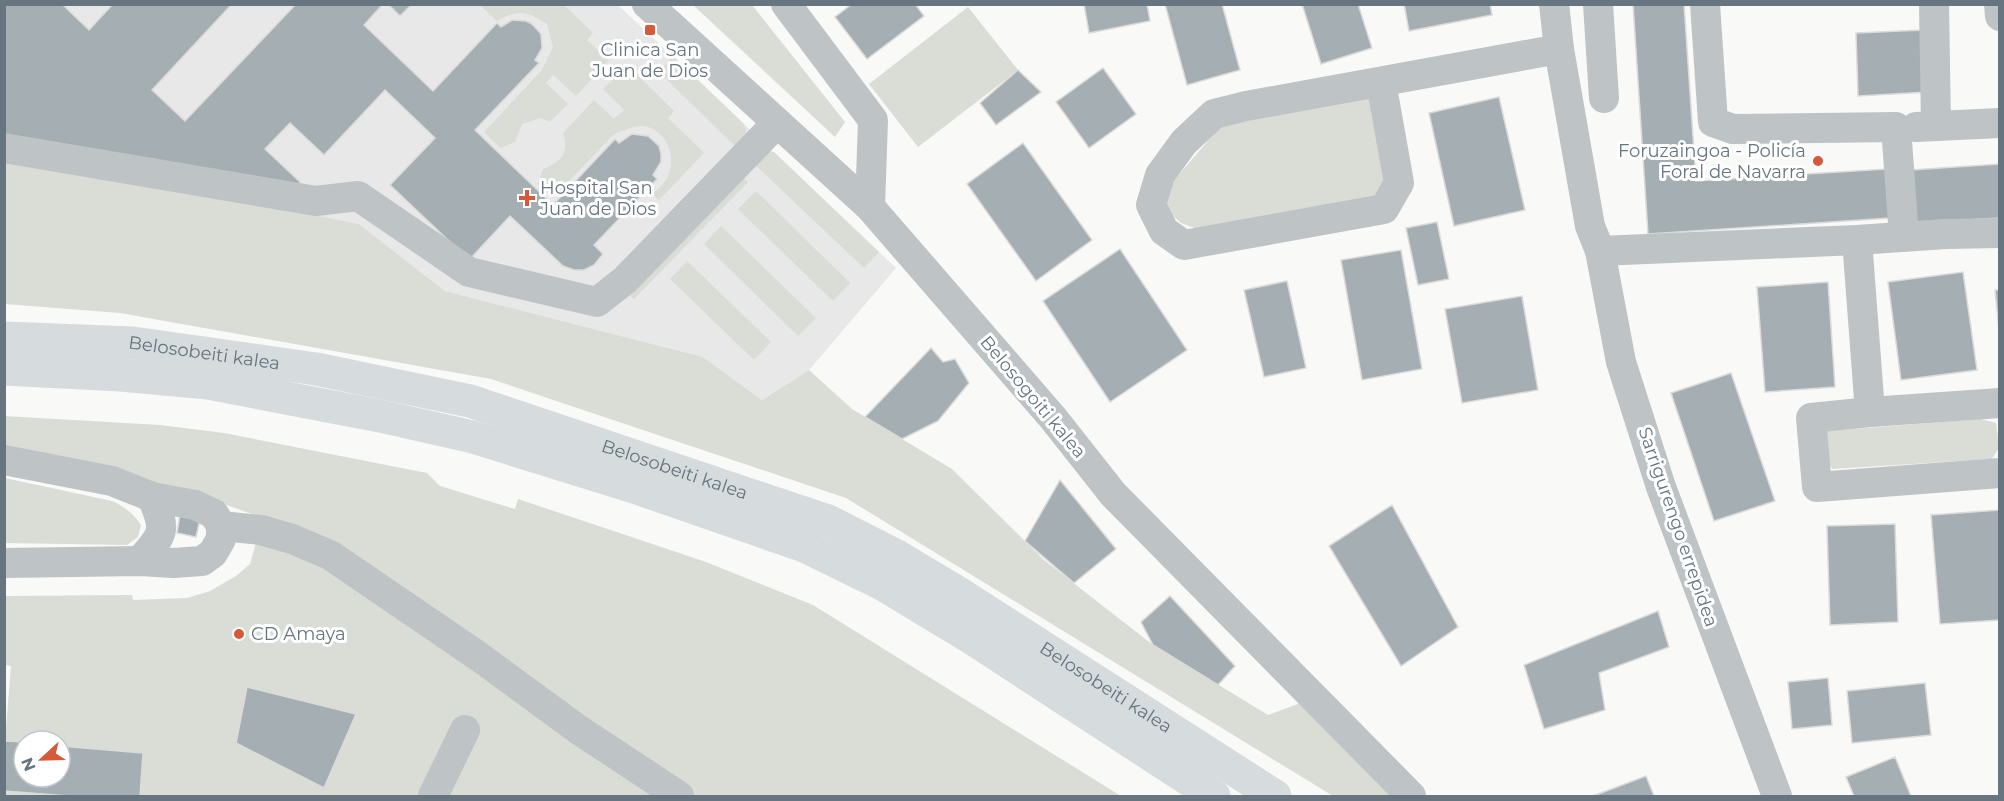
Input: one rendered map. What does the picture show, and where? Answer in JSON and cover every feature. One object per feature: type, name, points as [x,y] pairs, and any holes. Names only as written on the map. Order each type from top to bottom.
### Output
[{"type":"main road","name":"Belosobeiti kalea","points":[[4,338],[133,343],[316,369],[470,401],[828,522],[895,555],[951,589],[1275,796]]},
{"type":"main road","name":"Belosobeiti kalea","points":[[4,369],[122,375],[208,383],[380,416],[494,444],[634,487],[804,546],[882,585],[973,639],[1214,796]]},
{"type":"street","name":"Belosogoiti kalea","points":[[647,4],[870,207],[1053,418],[1113,494],[1412,796]]},
{"type":"street","points":[[786,4],[873,120],[870,207]]},
{"type":"street","name":"Sarrigurengo errepidea","points":[[1554,4],[1559,49],[1590,226],[1600,251],[1621,362],[1661,487],[1777,796]]},
{"type":"street","points":[[1598,4],[1604,98]]},
{"type":"street","points":[[1705,4],[1713,122],[1733,129],[2000,123]]},
{"type":"street","points":[[1934,4],[1936,126]]},
{"type":"street","points":[[1999,4],[2000,16]]},
{"type":"street","points":[[1381,82],[1400,183],[1384,209],[1184,245],[1164,231],[1151,205],[1160,175],[1184,142],[1214,114],[1381,82],[1559,49]]},
{"type":"street","points":[[4,148],[316,201],[358,196],[469,272],[597,302],[625,280],[777,123]]},
{"type":"street","points":[[1896,127],[1904,237]]},
{"type":"street","points":[[1600,251],[2000,233]]},
{"type":"street","points":[[1857,240],[1870,412]]},
{"type":"street","points":[[2000,403],[1812,418],[1817,487],[2000,473]]},
{"type":"street","points":[[4,459],[112,481],[152,497],[195,505],[214,514],[221,526],[220,539],[213,553],[202,561],[4,563]]},
{"type":"street","points":[[140,561],[160,538],[161,519],[152,497]]},
{"type":"street","points":[[221,526],[261,530],[292,539],[330,555],[478,656],[579,730],[679,796]]},
{"type":"street","points":[[433,796],[465,730]]},
{"type":"shaded area","name":"Hospital San Juan de Dios","points":[[4,5],[618,5],[896,268],[809,370],[762,400],[703,357],[445,291],[359,224],[102,172]]},
{"type":"shaded area","points":[[480,5],[564,5],[593,33],[587,40],[609,60],[576,96],[553,75],[546,83],[568,104],[550,122],[541,118],[522,124],[515,142],[500,148],[484,132],[542,70],[553,47],[547,24],[522,13],[497,21]]},
{"type":"shaded area","points":[[693,5],[752,5],[845,122],[835,137]]},
{"type":"shaded area","points":[[968,7],[1018,70],[918,147],[869,84]]},
{"type":"shaded area","points":[[673,56],[744,124],[747,136],[738,149],[659,72]]},
{"type":"shaded area","points":[[627,65],[674,111],[668,118],[704,153],[659,200],[653,194],[665,182],[670,172],[671,154],[668,146],[658,132],[650,128],[641,126],[631,128],[614,134],[553,198],[538,184],[543,169],[555,163],[562,156],[565,146],[563,133],[594,100],[614,119],[624,110],[603,89]]},
{"type":"shaded area","points":[[1363,96],[1373,100],[1391,183],[1382,196],[1197,229],[1181,223],[1171,214],[1166,203],[1170,185],[1224,122]]},
{"type":"shaded area","points":[[763,151],[774,152],[879,252],[864,268],[751,161]]},
{"type":"shaded area","points":[[4,157],[102,172],[359,224],[445,291],[703,357],[762,400],[809,370],[852,409],[952,469],[1044,560],[1153,645],[1268,715],[1314,698],[1411,796],[1333,796],[846,498],[491,379],[120,313],[5,304]]},
{"type":"shaded area","points":[[740,174],[748,182],[634,299],[626,292]]},
{"type":"shaded area","points":[[756,191],[850,283],[833,301],[738,209]]},
{"type":"shaded area","points":[[721,226],[816,318],[798,336],[704,244]]},
{"type":"shaded area","points":[[687,261],[771,342],[754,360],[670,279]]},
{"type":"shaded area","points":[[4,416],[160,425],[224,433],[427,473],[440,486],[515,509],[518,499],[706,562],[813,605],[1121,796],[5,796],[5,741],[11,666],[5,665],[5,596],[132,595],[133,600],[187,598],[210,591],[236,576],[250,564],[263,518],[218,502],[5,446]]},
{"type":"shaded area","points":[[1981,419],[1996,423],[1999,448],[1992,459],[1832,469],[1824,453],[1826,431]]},
{"type":"shaded area","points":[[5,478],[112,501],[128,511],[141,525],[138,537],[127,545],[5,543]]},
{"type":"building","points":[[4,4],[62,4],[89,30],[113,4],[232,4],[152,90],[185,121],[296,4],[383,4],[364,25],[433,91],[497,23],[501,27],[512,20],[526,21],[541,34],[542,48],[535,60],[539,63],[475,130],[553,205],[615,139],[619,143],[632,134],[648,136],[659,146],[661,162],[653,175],[657,179],[594,245],[603,254],[594,265],[584,270],[574,270],[563,266],[510,216],[469,260],[390,185],[435,138],[385,90],[324,155],[290,123],[265,149],[300,182],[299,187],[4,138]]},
{"type":"building","points":[[388,4],[412,4],[400,16]]},
{"type":"building","points":[[852,4],[915,4],[924,16],[867,59],[835,17]]},
{"type":"building","points":[[1084,4],[1147,4],[1150,21],[1089,33]]},
{"type":"building","points":[[1165,4],[1222,4],[1240,70],[1187,85]]},
{"type":"building","points":[[1302,4],[1358,4],[1372,48],[1321,64]]},
{"type":"building","points":[[1404,4],[1490,4],[1492,15],[1409,31]]},
{"type":"building","points":[[1633,4],[1684,4],[1696,181],[1887,169],[1890,218],[1648,234]]},
{"type":"building","points":[[1923,30],[1928,92],[1858,96],[1856,33]]},
{"type":"building","points":[[1103,68],[1136,114],[1089,148],[1056,102]]},
{"type":"building","points":[[1018,70],[1041,92],[996,125],[980,103]]},
{"type":"building","points":[[1499,97],[1525,210],[1454,226],[1429,113]]},
{"type":"building","points":[[1023,143],[1092,240],[1036,281],[967,184]]},
{"type":"building","points":[[2000,164],[2000,218],[1915,223],[1911,170]]},
{"type":"building","points":[[1437,222],[1449,279],[1418,285],[1406,228]]},
{"type":"building","points":[[1120,249],[1187,350],[1110,402],[1043,301]]},
{"type":"building","points":[[1401,250],[1422,369],[1362,380],[1341,260]]},
{"type":"building","points":[[1963,272],[1977,370],[1901,380],[1888,282]]},
{"type":"building","points":[[1287,281],[1306,368],[1264,377],[1244,290]]},
{"type":"building","points":[[1828,282],[1835,387],[1765,392],[1757,287]]},
{"type":"building","points":[[1995,290],[2000,290],[2000,340]]},
{"type":"building","points":[[1522,296],[1538,390],[1462,403],[1445,309]]},
{"type":"building","points":[[931,348],[943,362],[955,359],[969,383],[938,421],[902,439],[865,417]]},
{"type":"building","points":[[1731,373],[1775,501],[1714,521],[1671,393]]},
{"type":"building","points":[[1060,480],[1116,549],[1074,583],[1025,541]]},
{"type":"building","points":[[1392,505],[1458,627],[1401,666],[1329,546]]},
{"type":"building","points":[[2000,510],[2000,620],[1940,624],[1931,515]]},
{"type":"building","points":[[180,515],[200,519],[196,537],[177,533]]},
{"type":"building","points":[[1895,524],[1898,622],[1830,625],[1827,526]]},
{"type":"building","points":[[1170,596],[1235,666],[1218,685],[1153,645],[1141,622]]},
{"type":"building","points":[[1658,611],[1669,647],[1599,673],[1605,710],[1544,729],[1524,665]]},
{"type":"building","points":[[1828,678],[1832,725],[1792,729],[1788,682]]},
{"type":"building","points":[[1925,683],[1931,735],[1852,743],[1847,691]]},
{"type":"building","points":[[247,687],[356,714],[324,788],[236,743]]},
{"type":"building","points":[[4,741],[12,741],[12,789],[72,789],[72,747],[143,753],[140,796],[69,796],[4,791]]},
{"type":"building","points":[[1895,757],[1911,796],[1854,796],[1846,777]]},
{"type":"building","points":[[1646,776],[1654,796],[1593,796]]},
{"type":"place","name":"Clinica San Juan de Dios","points":[[650,30]]},
{"type":"place","name":"Foruzaingoa - Policía Foral de Navarra","points":[[1818,161]]},
{"type":"place","name":"Hospital San Juan de Dios","points":[[527,198]]},
{"type":"place","name":"CD Amaya","points":[[239,634]]}]
